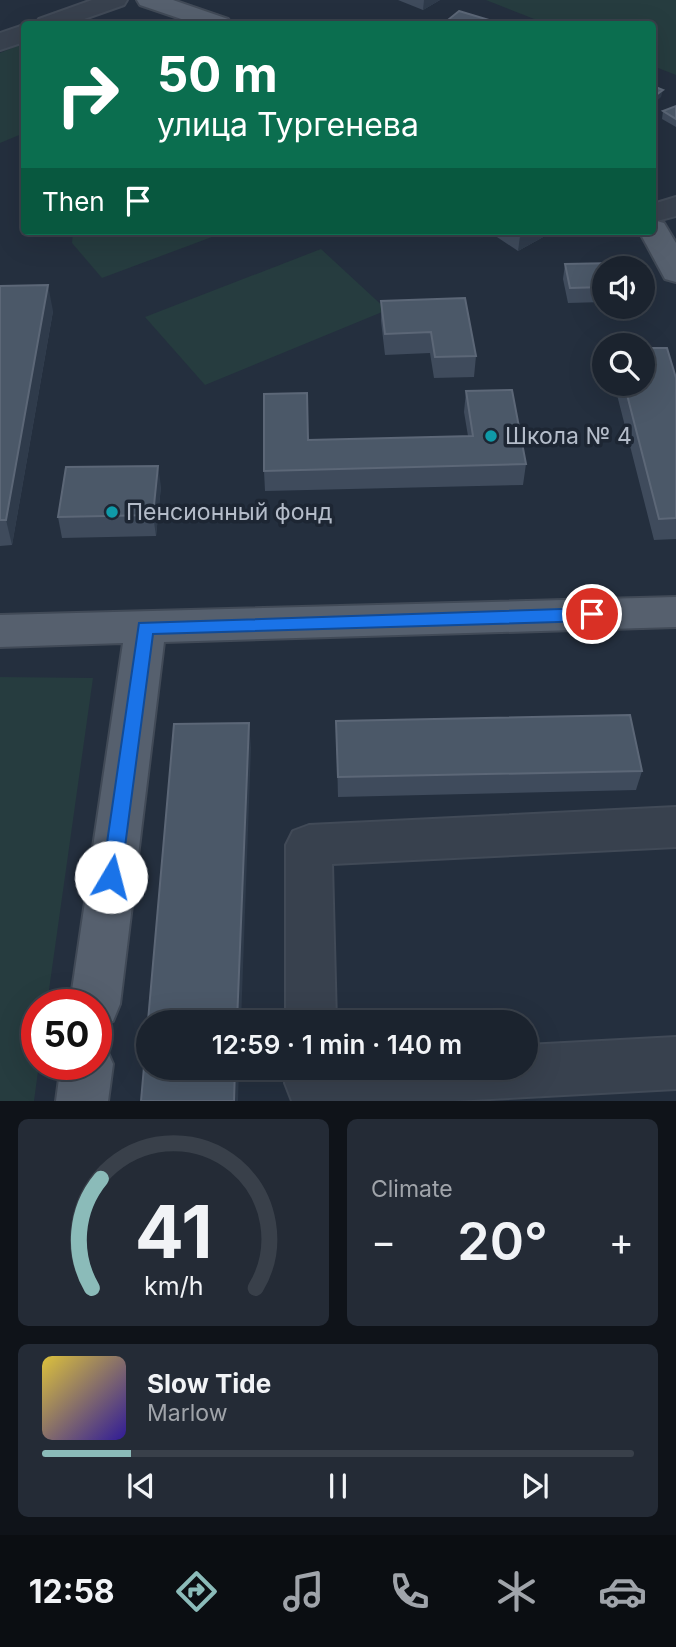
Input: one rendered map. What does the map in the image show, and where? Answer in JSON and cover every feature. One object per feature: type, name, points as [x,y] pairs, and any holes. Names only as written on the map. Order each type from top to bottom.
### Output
[{"type":"main road","points":[[149,0],[199,7],[215,21]]},
{"type":"main road","points":[[656,235],[676,272]]},
{"type":"main road","points":[[0,631],[676,612]]},
{"type":"main road","points":[[96,989],[145,628]]},
{"type":"main road","points":[[82,1101],[85,1080]]},
{"type":"street","points":[[56,21],[115,0]]},
{"type":"street","points":[[0,42],[21,34]]},
{"type":"street","points":[[656,211],[676,206]]},
{"type":"street","points":[[311,1010],[309,845],[676,827]]},
{"type":"street","points":[[538,1071],[676,1063]]},
{"type":"street","points":[[311,1080],[311,1083],[366,1080]]},
{"type":"green space","points":[[486,0],[676,0],[676,75],[656,67],[656,21],[539,21]]},
{"type":"green space","points":[[21,44],[21,134],[0,143],[0,53]]},
{"type":"green space","points":[[73,235],[217,235],[102,278],[72,243]]},
{"type":"green space","points":[[321,249],[387,310],[205,385],[145,317]]},
{"type":"green space","points":[[0,677],[93,678],[49,989],[21,989],[21,1080],[37,1080],[34,1101],[0,1101]]},
{"type":"building","points":[[459,11],[493,21],[447,21]]},
{"type":"building","points":[[676,106],[676,119],[663,111]]},
{"type":"building","points":[[592,263],[592,287],[570,288],[565,264]]},
{"type":"building","points":[[48,285],[6,520],[0,520],[0,286]]},
{"type":"building","points":[[465,298],[476,356],[435,357],[431,332],[385,334],[381,301]]},
{"type":"building","points":[[655,348],[667,348],[676,378],[676,518],[659,519],[627,396],[655,396]]},
{"type":"building","points":[[512,390],[526,464],[264,471],[264,394],[307,393],[308,440],[473,436],[466,391]]},
{"type":"building","points":[[158,466],[153,515],[58,517],[66,467]]},
{"type":"building","points":[[630,715],[642,771],[338,777],[336,721]]},
{"type":"building","points":[[249,723],[237,1010],[149,1010],[174,724]]},
{"type":"building","points":[[143,1080],[235,1080],[234,1101],[141,1101]]},
{"type":"place","name":"Школа № 4","points":[[491,436]]},
{"type":"place","name":"Пенсионный фонд","points":[[112,512]]},
{"type":"route","points":[[111,877],[145,628],[592,614]]}]
